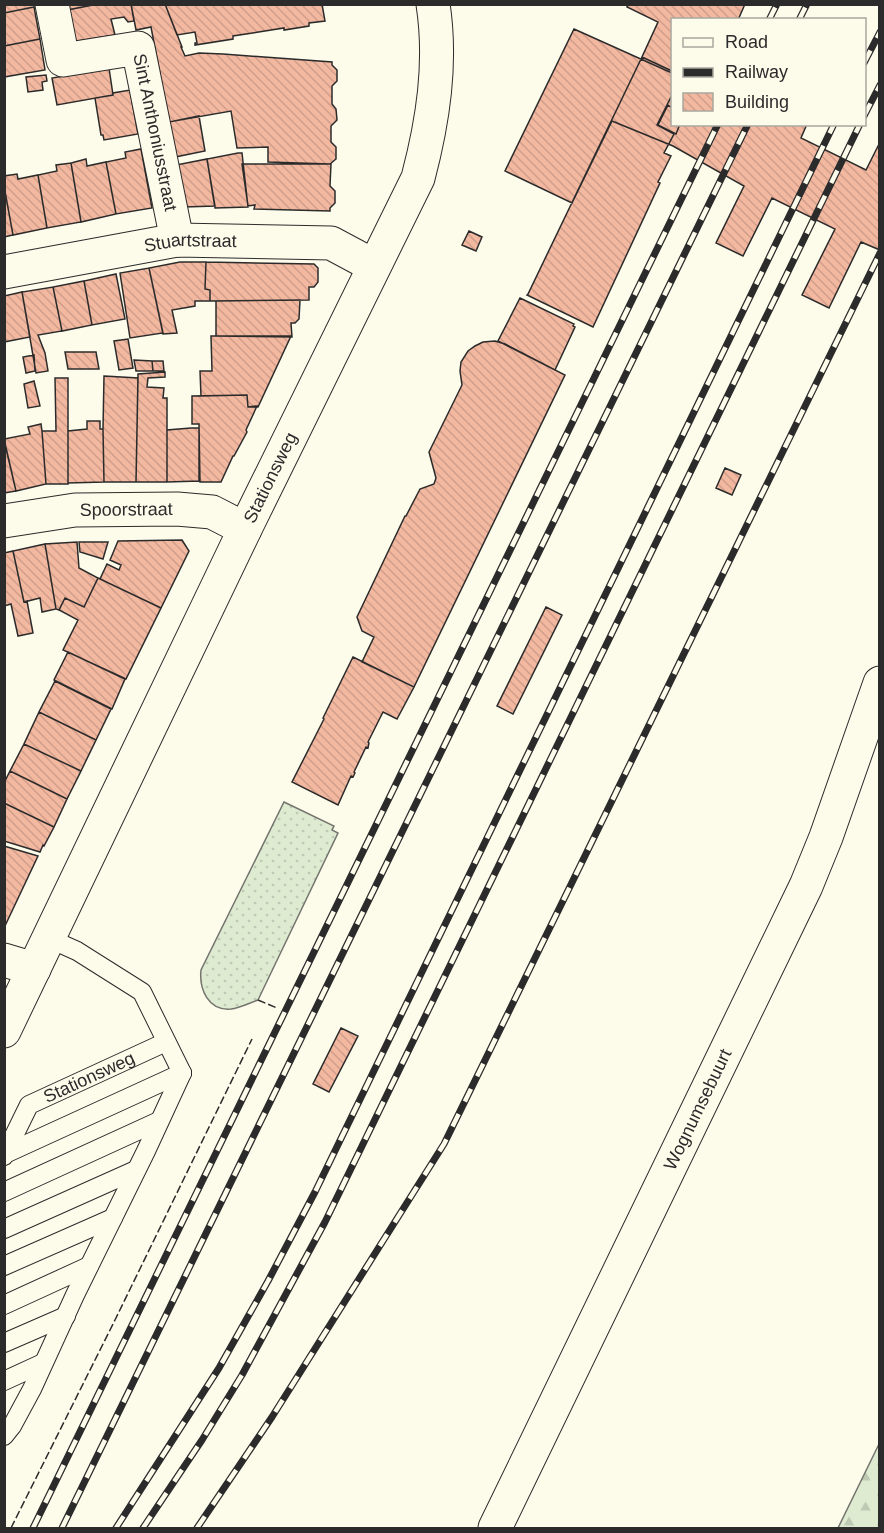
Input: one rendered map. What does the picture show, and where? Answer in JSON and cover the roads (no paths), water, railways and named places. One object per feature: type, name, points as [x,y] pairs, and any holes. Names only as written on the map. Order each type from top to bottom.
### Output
[{"type":"street","name":"Sint Anthoniusstraat","points":[[52,4],[63,60],[138,48],[177,240]]},
{"type":"street","name":"Stationsweg","points":[[4,1031],[19,964],[48,938],[418,177],[434,102],[437,62],[433,4]]},
{"type":"street","name":"Stuartstraat","points":[[4,272],[177,240],[331,243],[374,266]]},
{"type":"street","name":"Spoorstraat","points":[[4,521],[75,510],[177,509],[212,512],[245,530]]},
{"type":"street","name":"Wognumsebuurt","points":[[495,1528],[806,886],[879,683]]},
{"type":"lane","points":[[10,1423],[32,1389],[182,1073],[142,992],[77,951],[48,938]]},
{"type":"lane","name":"Stationsweg","points":[[5,1155],[29,1105],[166,1042]]},
{"type":"lane","name":"Stationsweg","points":[[5,1155],[182,1073]]},
{"type":"lane","points":[[4,1192],[159,1121]]},
{"type":"lane","points":[[4,1229],[136,1170]]},
{"type":"lane","points":[[4,1266],[113,1218]]},
{"type":"lane","points":[[4,1305],[90,1266]]},
{"type":"lane","points":[[4,1343],[66,1316]]},
{"type":"lane","points":[[4,1381],[43,1363]]},
{"type":"railway","points":[[770,18],[777,4]]},
{"type":"railway","points":[[800,18],[807,4]]},
{"type":"railway","points":[[866,59],[880,32]]},
{"type":"railway","points":[[866,112],[880,85]]},
{"type":"railway","points":[[33,1528],[717,126]]},
{"type":"railway","points":[[62,1528],[747,126]]},
{"type":"railway","points":[[116,1528],[219,1368],[315,1192],[833,126]]},
{"type":"railway","points":[[143,1528],[242,1375],[325,1222],[859,126]]},
{"type":"railway","points":[[197,1528],[272,1417],[444,1144],[880,253]]}]
